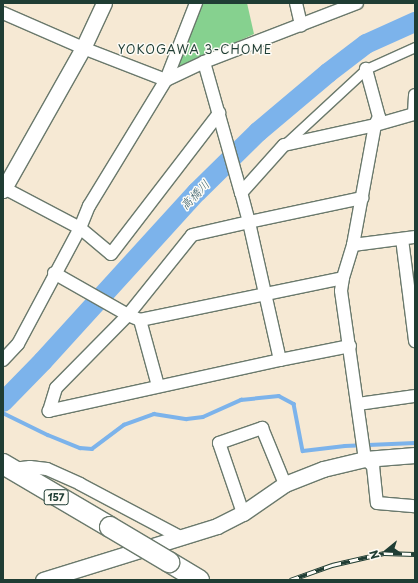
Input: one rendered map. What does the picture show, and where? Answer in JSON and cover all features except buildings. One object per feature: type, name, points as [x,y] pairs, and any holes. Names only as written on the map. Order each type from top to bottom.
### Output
[{"type":"highway","name":"157","points":[[7,467],[199,580]]},
{"type":"street","points":[[7,3],[3,12],[83,48],[166,80],[204,62],[357,3]]},
{"type":"street","points":[[104,3],[83,48],[4,189],[80,228],[111,254],[218,113]]},
{"type":"street","points":[[3,360],[18,344],[54,273],[80,228],[89,206],[166,80],[196,3]]},
{"type":"street","points":[[296,3],[301,25]]},
{"type":"street","points":[[240,190],[284,145],[366,69],[415,47]]},
{"type":"street","points":[[204,62],[249,222],[280,360]]},
{"type":"street","points":[[366,69],[379,117],[375,125],[353,245],[341,290],[364,449],[373,466],[377,503],[415,506]]},
{"type":"street","points":[[284,145],[415,117],[415,95]]},
{"type":"street","points":[[350,346],[158,386],[49,412],[56,388],[128,315],[192,235],[362,198]]},
{"type":"street","points":[[353,245],[415,237]]},
{"type":"street","points":[[402,239],[415,341]]},
{"type":"street","points":[[54,273],[128,315],[140,320],[343,278]]},
{"type":"street","points":[[140,320],[158,386]]},
{"type":"street","points":[[358,404],[415,396]]},
{"type":"street","points":[[243,513],[219,443],[262,428],[285,484]]},
{"type":"street","points":[[43,580],[217,526],[243,513],[285,484],[322,469],[364,449],[415,455]]},
{"type":"street","points":[[7,467],[47,469],[80,484],[180,537]]},
{"type":"green space","points":[[203,3],[247,3],[254,34],[172,72]]},
{"type":"waterway","name":"高橋川","points":[[3,402],[43,361],[197,192],[258,132],[328,73],[366,44],[415,22]]},
{"type":"waterway","points":[[3,413],[48,435],[80,448],[92,449],[124,425],[154,414],[187,419],[203,417],[241,400],[279,396],[294,404],[303,451],[345,446],[415,443]]},
{"type":"railway","points":[[290,580],[332,565],[384,553],[415,554]]},
{"type":"district","name":"YOKOGAWA 3-CHOME","points":[[195,50]]}]
